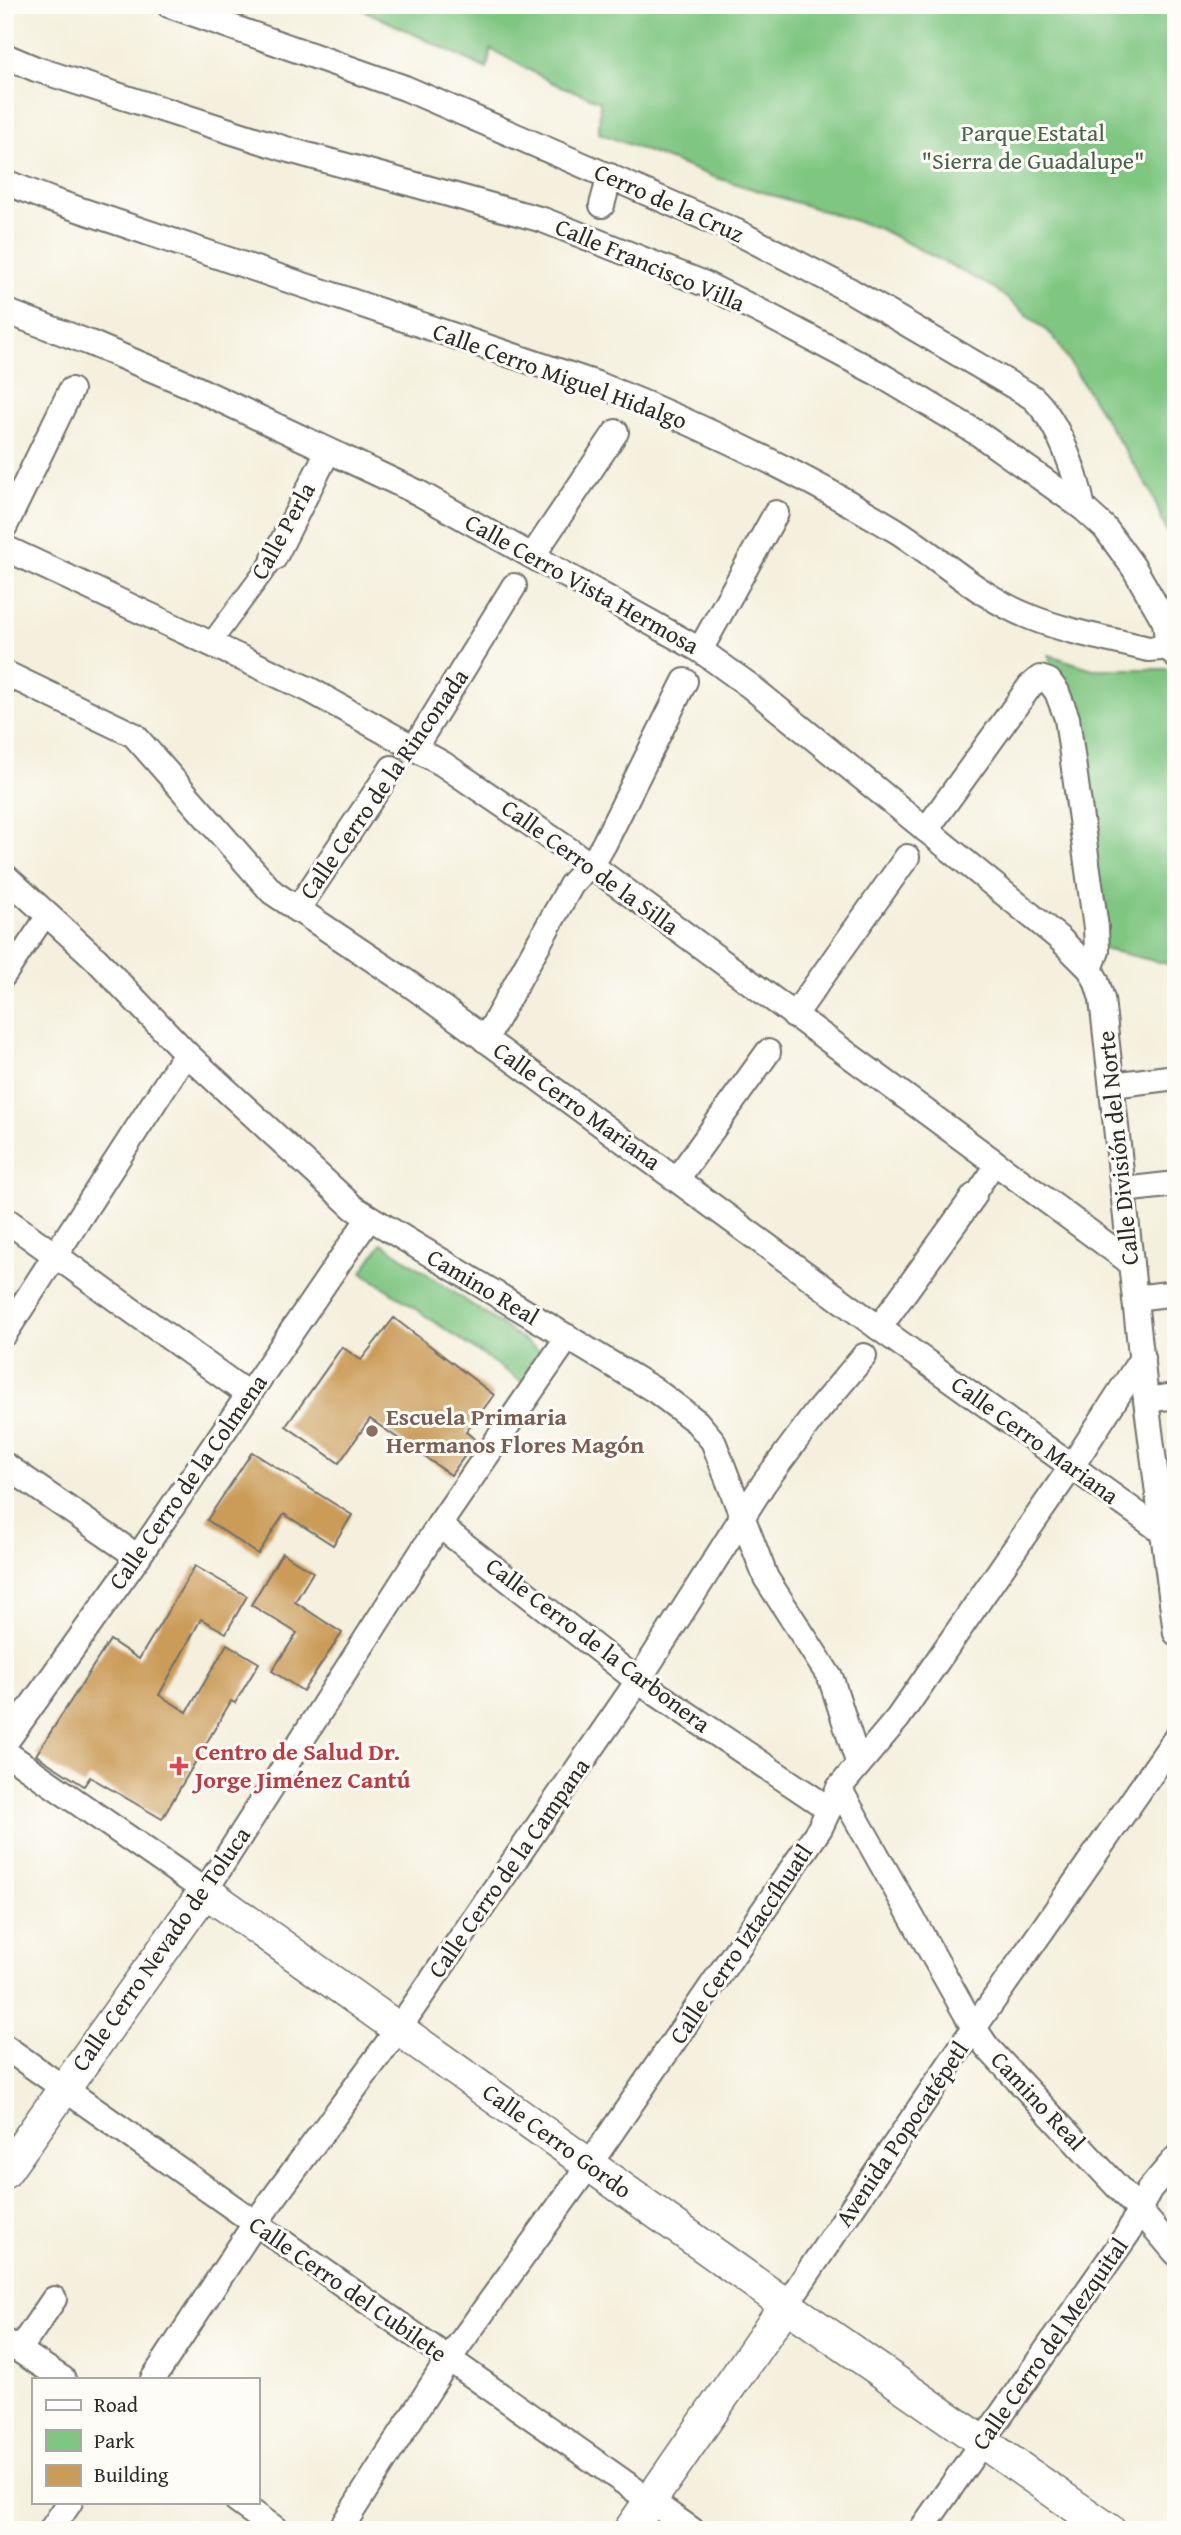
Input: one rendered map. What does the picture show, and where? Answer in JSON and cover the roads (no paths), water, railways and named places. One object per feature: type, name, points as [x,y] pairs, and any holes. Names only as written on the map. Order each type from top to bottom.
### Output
[{"type":"street","name":"Cerro de la Cruz","points":[[169,5],[405,88],[735,231],[851,291],[924,345],[1032,397],[1045,408],[1077,479],[1083,508]]},
{"type":"street","name":"Calle Francisco Villa","points":[[5,57],[289,150],[543,220],[705,284],[878,374],[979,434],[1083,508],[1105,528],[1134,568],[1165,622],[1170,650]]},
{"type":"street","points":[[602,205],[610,176]]},
{"type":"street","name":"Calle Cerro Miguel Hidalgo","points":[[5,182],[64,205],[638,400],[800,475],[898,532],[1007,607],[1032,618],[1148,649],[1170,650]]},
{"type":"street","name":"Calle Cerro Vista Hermosa","points":[[5,311],[163,374],[419,493],[700,650],[750,686],[1060,939],[1090,969]]},
{"type":"street","points":[[5,526],[71,390]]},
{"type":"street","points":[[533,555],[616,432]]},
{"type":"street","name":"Calle Perla","points":[[211,643],[274,558],[328,451]]},
{"type":"street","points":[[700,650],[776,513]]},
{"type":"street","name":"Calle Cerro de la Silla","points":[[5,548],[310,690],[415,747],[588,863],[1130,1262]]},
{"type":"street","name":"Calle Cerro de la Rinconada","points":[[297,910],[392,768],[415,747],[514,586]]},
{"type":"street","name":"Calle Cerro Mariana","points":[[5,673],[134,735],[272,892],[411,985],[1163,1532]]},
{"type":"street","points":[[926,830],[1030,686],[1040,678],[1049,681],[1057,692],[1067,718],[1097,928],[1097,951],[1090,969]]},
{"type":"street","points":[[485,1040],[571,885],[604,844],[685,681]]},
{"type":"street","points":[[794,1016],[907,857]]},
{"type":"street","name":"Camino Real","points":[[5,876],[48,913],[186,1053],[336,1193],[369,1218],[656,1391],[697,1422],[713,1441],[766,1578],[831,1679],[858,1762]]},
{"type":"street","points":[[5,977],[48,913]]},
{"type":"street","name":"Calle División del Norte","points":[[1090,969],[1102,999],[1130,1262],[1176,1633]]},
{"type":"street","points":[[677,1179],[768,1052]]},
{"type":"street","points":[[5,1333],[186,1053]]},
{"type":"street","points":[[1112,1085],[1176,1077]]},
{"type":"street","points":[[879,1328],[995,1165]]},
{"type":"street","points":[[1123,1190],[1176,1184]]},
{"type":"street","name":"Calle Cerro de la Colmena","points":[[5,1743],[138,1557],[369,1218]]},
{"type":"street","points":[[5,1219],[248,1395]]},
{"type":"street","points":[[1135,1298],[1176,1293]]},
{"type":"street","name":"Calle Cerro Nevado de Toluca","points":[[5,2172],[205,1891],[439,1525],[568,1337]]},
{"type":"street","name":"Calle Cerro de la Campana","points":[[154,2378],[256,2222],[399,2028],[638,1681],[741,1517],[816,1413],[864,1356]]},
{"type":"street","name":"Calle Cerro Iztaccíhuatl","points":[[340,2530],[448,2360],[589,2165],[820,1828],[834,1798],[858,1762],[898,1718],[1072,1466],[1142,1358]]},
{"type":"street","points":[[1146,1399],[1176,1396]]},
{"type":"street","points":[[5,1465],[138,1557]]},
{"type":"street","name":"Calle Cerro de la Carbonera","points":[[439,1525],[638,1681],[834,1798]]},
{"type":"street","name":"Avenida Popocatépetl","points":[[630,2530],[1176,1738]]},
{"type":"street","name":"Calle Cerro Gordo","points":[[5,1752],[399,2028],[786,2305],[1109,2530]]},
{"type":"street","name":"Camino Real","points":[[834,1798],[987,2047],[1176,2253]]},
{"type":"street","name":"Calle Cerro del Cubilete","points":[[5,2047],[692,2530]]},
{"type":"street","name":"Calle Cerro del Mezquital","points":[[921,2530],[1128,2233],[1149,2190],[1176,2158]]},
{"type":"street","points":[[54,2299],[12,2345],[62,2378]]},
{"type":"street","points":[[51,2530],[69,2504]]},
{"type":"street","points":[[241,2504],[277,2530]]},
{"type":"place","name":"Escuela Primaria Hermanos Flores Magón","points":[[372,1431]]},
{"type":"place","name":"Centro de Salud Dr. Jorge Jiménez Cantú","points":[[179,1766]]},
{"type":"park label","name":"Parque Estatal \"Sierra de Guadalupe\"","points":[[1033,147]]}]
